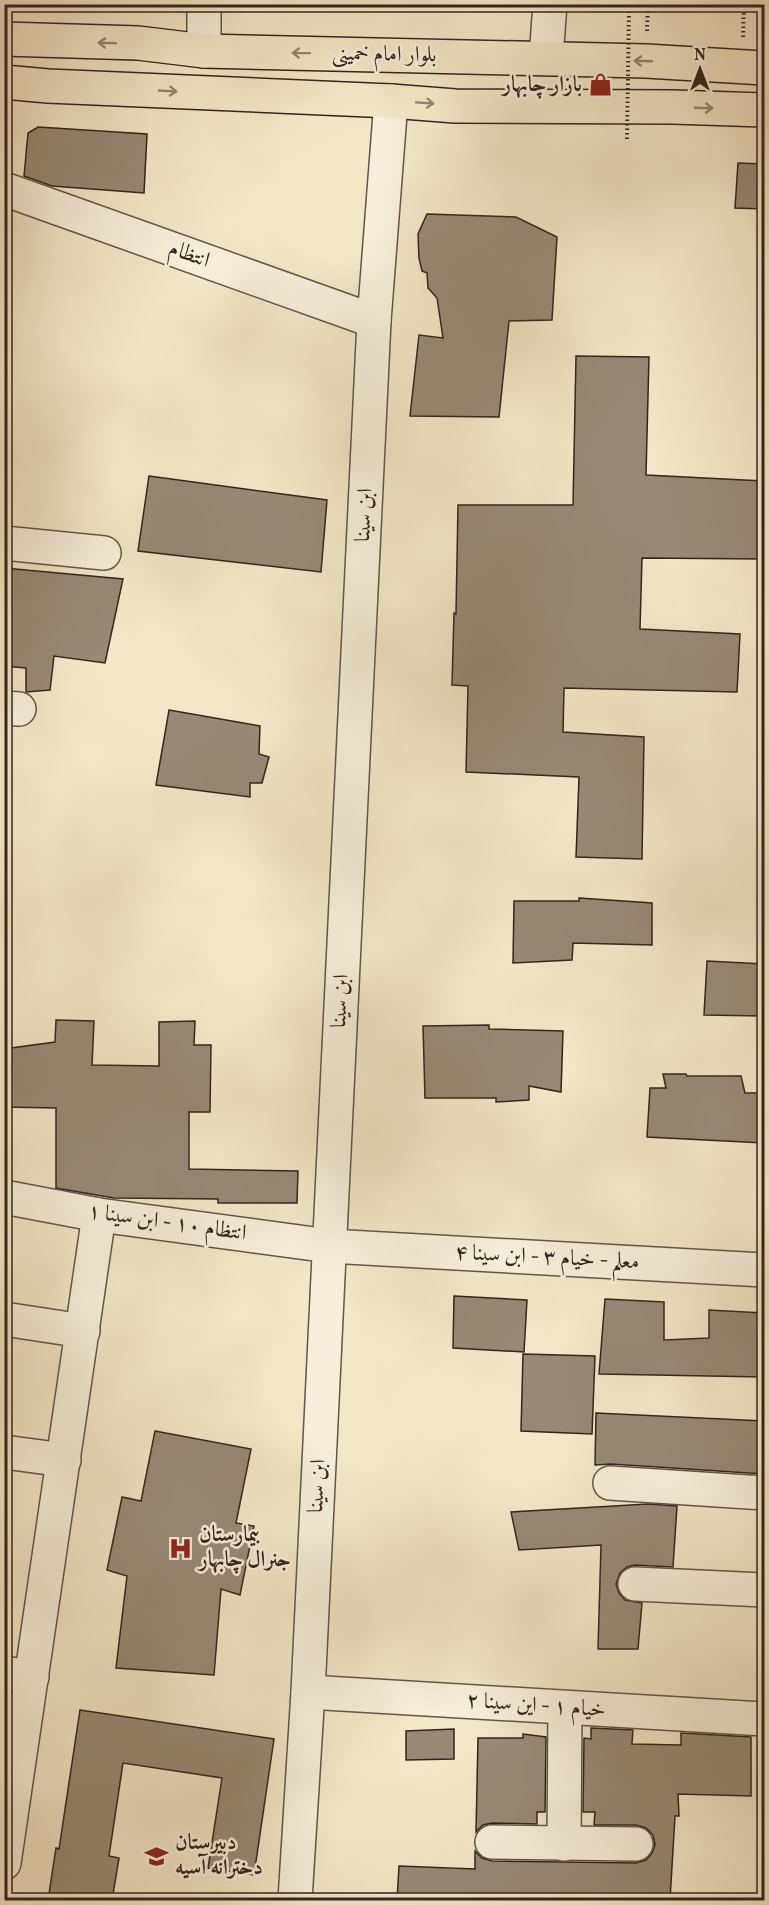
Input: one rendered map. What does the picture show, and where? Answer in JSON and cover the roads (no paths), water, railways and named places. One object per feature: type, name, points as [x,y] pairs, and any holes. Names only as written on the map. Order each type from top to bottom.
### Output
[{"type":"main road","name":"بلوار امام خمینی","points":[[4,39],[138,44],[204,51],[646,61],[765,68]]},
{"type":"main road","points":[[48,86],[50,41]]},
{"type":"main road","name":"بلوار امام خمینی","points":[[4,82],[455,106],[673,107],[765,110]]},
{"type":"street","points":[[204,4],[204,51]]},
{"type":"street","points":[[546,58],[564,6]]},
{"type":"street","name":"ابن سینا","points":[[295,1900],[308,1692],[374,321],[391,101]]},
{"type":"street","name":"انتظام","points":[[4,189],[374,321]]},
{"type":"street","points":[[4,543],[104,553]]},
{"type":"street","name":"انتظام ۱۰ - ابن سینا ۱","points":[[4,1197],[99,1215],[329,1246]]},
{"type":"street","points":[[4,1863],[18,1675],[64,1461],[99,1215]]},
{"type":"street","name":"معلم - خیام ۳ - ابن سینا ۴","points":[[329,1246],[765,1270]]},
{"type":"street","points":[[4,1319],[82,1330]]},
{"type":"street","points":[[4,1452],[64,1461]]},
{"type":"street","points":[[610,1483],[765,1493]]},
{"type":"street","points":[[634,1584],[765,1590]]},
{"type":"street","name":"خیام ۱ - این سینا ۲","points":[[308,1692],[765,1719]]},
{"type":"street","points":[[564,1844],[565,1708]]},
{"type":"street","points":[[492,1842],[636,1844]]},
{"type":"place","name":"بازار چابهار","points":[[600,85]]},
{"type":"place","name":"بیمارستان جنرال چابهار","points":[[181,1548]]},
{"type":"place","name":"دبیرستان دخترانه آسیه","points":[[157,1856]]}]
